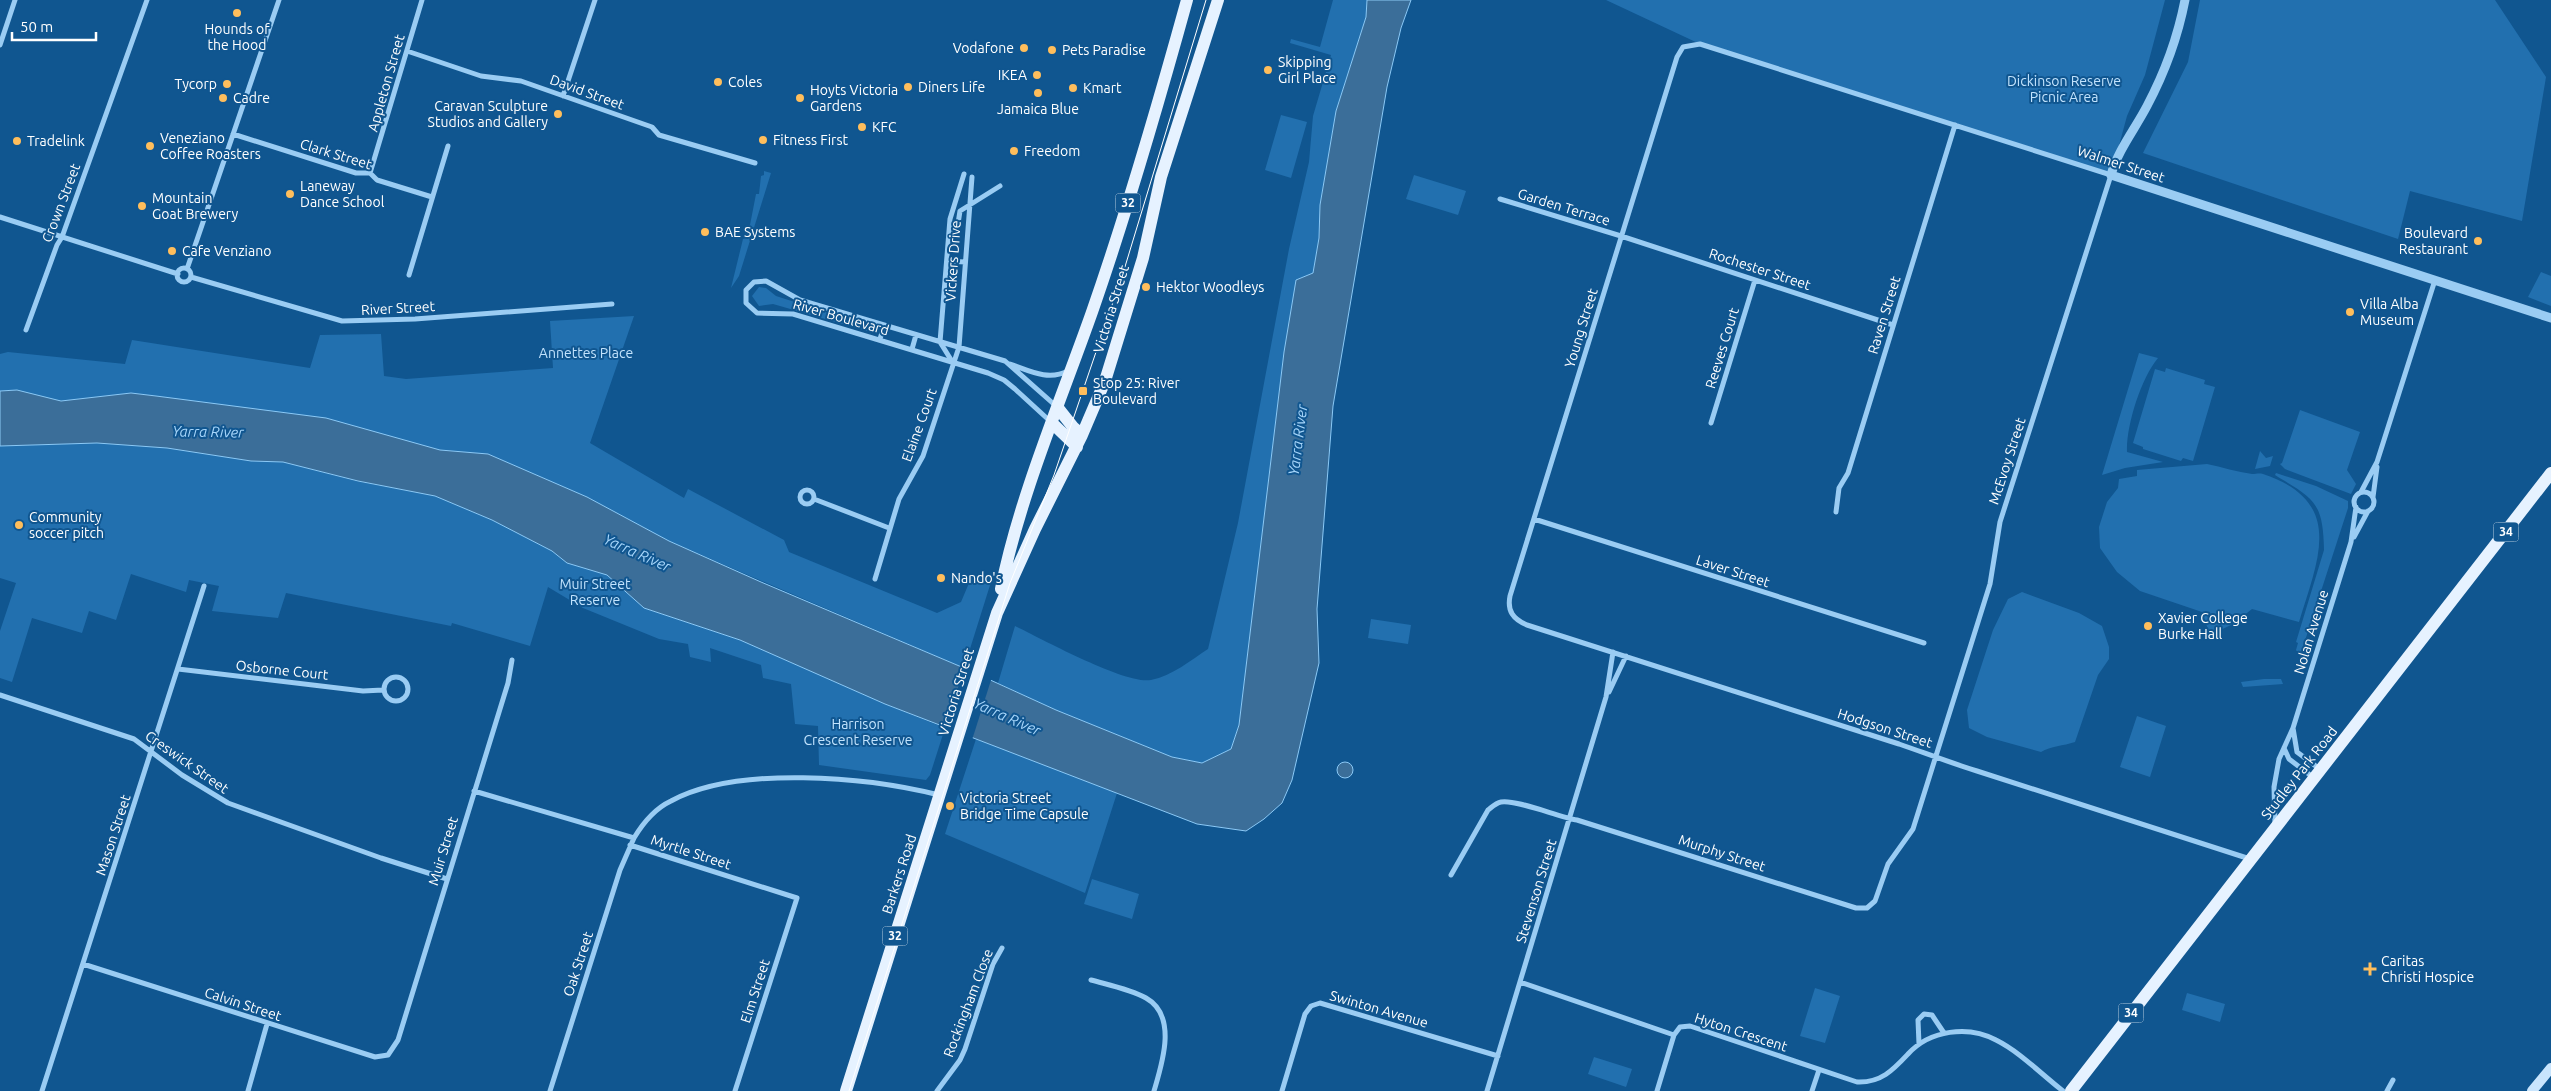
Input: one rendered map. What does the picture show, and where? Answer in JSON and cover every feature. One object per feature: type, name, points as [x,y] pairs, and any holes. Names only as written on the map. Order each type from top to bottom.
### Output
[{"type":"main road","name":"Victoria Street","points":[[944,780],[997,613],[1007,564],[1052,424],[1115,245],[1168,70],[1187,0]]},
{"type":"main road","name":"Victoria Street","points":[[997,613],[1101,391],[1138,276],[1159,184],[1218,0]]},
{"type":"main road","points":[[1058,408],[1073,428],[1079,441]]},
{"type":"main road","points":[[1052,424],[1079,441]]},
{"type":"main road","name":"Studley Park Road","points":[[2071,1091],[2551,473]]},
{"type":"main road","name":"Barkers Road","points":[[846,1091],[944,780]]},
{"type":"main road","points":[[2532,1091],[2551,1068]]},
{"type":"street","points":[[0,45],[15,0]]},
{"type":"street","name":"Crown Street","points":[[26,330],[56,245],[62,237],[146,0]]},
{"type":"street","points":[[178,274],[180,280],[184,282],[191,276],[187,269],[278,0]]},
{"type":"street","name":"Appleton Street","points":[[370,173],[422,0]]},
{"type":"street","points":[[562,96],[595,0]]},
{"type":"street","points":[[2111,175],[2116,160],[2147,105],[2159,78],[2185,0]]},
{"type":"street","name":"Walmer Street","points":[[1683,47],[1700,44],[2551,318]]},
{"type":"street","name":"Young Street","points":[[1512,616],[1509,600],[1677,57],[1683,47]]},
{"type":"street","name":"David Street","points":[[407,51],[481,76],[521,81],[652,127],[659,135],[755,163]]},
{"type":"street","name":"Raven Street","points":[[1836,512],[1840,488],[1848,473],[1955,125]]},
{"type":"street","name":"Clark Street","points":[[232,134],[356,173],[370,173],[377,180],[432,197]]},
{"type":"street","points":[[409,275],[448,146]]},
{"type":"street","name":"Vickers Drive","points":[[940,342],[951,217],[964,174]]},
{"type":"street","name":"McEvoy Street","points":[[1867,908],[1874,901],[1891,858],[1910,835],[1936,757],[1990,584],[2000,522],[2111,175]]},
{"type":"street","name":"Vickers Drive","points":[[953,362],[959,347],[968,207],[972,177]]},
{"type":"street","points":[[949,239],[957,230],[960,211],[1000,186]]},
{"type":"street","name":"Garden Terrace","points":[[1500,199],[1621,236]]},
{"type":"street","points":[[0,217],[178,274]]},
{"type":"street","name":"Rochester Street","points":[[1621,236],[1893,324]]},
{"type":"street","points":[[948,261],[964,262]]},
{"type":"street","points":[[178,274],[181,269],[187,269]]},
{"type":"street","name":"River Street","points":[[191,276],[342,321],[414,319],[612,304]]},
{"type":"street","name":"River Boulevard","points":[[1052,424],[1004,380],[880,339],[789,313],[757,313],[747,305],[746,292],[752,283],[762,280],[800,300],[959,347],[1047,376],[1057,376],[1072,369]]},
{"type":"street","name":"Reeves Court","points":[[1711,423],[1755,280]]},
{"type":"street","points":[[2377,462],[2373,506],[2368,511],[2361,511],[2356,507],[2355,498],[2362,492],[2377,462],[2435,280]]},
{"type":"street","points":[[880,339],[884,326]]},
{"type":"street","points":[[912,349],[916,335]]},
{"type":"street","points":[[940,342],[953,362]]},
{"type":"street","name":"Elaine Court","points":[[875,579],[900,494],[923,456],[953,362]]},
{"type":"street","name":"River Boulevard","points":[[1005,362],[1058,408]]},
{"type":"street","points":[[2362,492],[2368,492],[2373,497]]},
{"type":"street","points":[[814,499],[889,528]]},
{"type":"street","name":"Nolan Avenue","points":[[2275,828],[2274,788],[2283,748],[2293,728],[2351,542],[2356,507]]},
{"type":"street","name":"Nolan Avenue","points":[[2351,542],[2368,511]]},
{"type":"street","name":"Laver Street","points":[[1534,519],[1924,643]]},
{"type":"street","name":"Mason Street","points":[[42,1091],[204,586]]},
{"type":"street","name":"Hodgson Street","points":[[1512,616],[1527,625],[2251,859]]},
{"type":"street","name":"Stevenson Street","points":[[1487,1091],[1606,697],[1614,652]]},
{"type":"street","name":"Stevenson Street","points":[[1606,697],[1626,656]]},
{"type":"street","name":"Muir Street","points":[[394,1049],[508,683],[512,660]]},
{"type":"street","name":"Osborne Court","points":[[178,669],[364,691],[384,690]]},
{"type":"street","name":"Osborne Court","points":[[398,677],[405,680],[409,688],[404,699],[397,702],[386,697],[384,690],[389,678],[398,677]]},
{"type":"street","name":"Creswick Street","points":[[0,695],[125,735],[152,751],[182,774],[228,803],[381,858],[446,879]]},
{"type":"street","name":"Nolan Avenue","points":[[2293,728],[2297,752],[2318,774]]},
{"type":"street","points":[[2283,748],[2289,758],[2318,774]]},
{"type":"street","points":[[634,838],[644,822],[669,801],[705,788],[726,784],[782,778],[818,777],[851,780],[939,795]]},
{"type":"street","name":"Myrtle Street","points":[[474,791],[634,838],[630,845],[797,898]]},
{"type":"street","name":"Murphy Street","points":[[1451,875],[1485,815],[1495,804],[1506,802],[1570,819],[1856,908],[1867,908]]},
{"type":"street","name":"Oak Street","points":[[550,1091],[620,870],[630,845]]},
{"type":"street","name":"Elm Street","points":[[735,1091],[797,898]]},
{"type":"street","name":"Rockingham Close","points":[[937,1091],[963,1054],[992,964],[1002,948]]},
{"type":"street","name":"Calvin Street","points":[[83,964],[375,1057],[384,1057],[394,1049]]},
{"type":"street","points":[[1091,980],[1141,995],[1153,1003],[1158,1010],[1165,1039],[1163,1060],[1154,1091]]},
{"type":"street","name":"Hyton Crescent","points":[[1520,982],[1674,1034],[1680,1027],[1690,1026],[1857,1082],[1875,1080],[1892,1071],[1919,1044],[1944,1033],[1967,1032],[1997,1040],[2063,1091]]},
{"type":"street","name":"Swinton Avenue","points":[[1282,1091],[1305,1014],[1311,1006],[1320,1003],[1498,1056]]},
{"type":"street","points":[[1919,1044],[1918,1020],[1924,1014],[1932,1015],[1944,1033]]},
{"type":"street","points":[[248,1091],[267,1024]]},
{"type":"street","points":[[1657,1091],[1674,1034]]},
{"type":"street","points":[[1812,1091],[1819,1070]]},
{"type":"street","points":[[2387,1091],[2393,1080]]},
{"type":"green space","points":[[1333,0],[1367,0],[1366,17],[1336,111],[1320,205],[1319,238],[1313,273],[1296,280],[1284,352],[1239,725],[1231,749],[1202,763],[1172,757],[1056,710],[998,683],[1015,626],[1062,650],[1104,668],[1139,680],[1151,680],[1166,675],[1208,649],[1238,523],[1289,249],[1309,162],[1313,116],[1331,55],[1290,43],[1291,39],[1320,47]]},
{"type":"green space","name":"Dickinson Reserve Picnic Area","points":[[1606,0],[2165,0],[2145,75],[2127,116],[2111,175],[1700,44]]},
{"type":"green space","points":[[2200,0],[2495,0],[2546,77],[2522,221],[2410,191],[2398,239],[2143,153],[2188,62]]},
{"type":"green space","points":[[1281,115],[1307,122],[1291,178],[1265,170]]},
{"type":"green space","points":[[764,171],[771,173],[739,276],[731,288],[743,239],[745,238],[747,225],[750,225],[756,194],[759,194],[761,176],[764,175]]},
{"type":"green space","points":[[1414,175],[1466,191],[1458,215],[1406,199]]},
{"type":"green space","points":[[2541,272],[2551,276],[2551,306],[2528,297]]},
{"type":"green space","points":[[759,287],[766,288],[776,296],[869,326],[870,330],[867,331],[773,304],[759,306],[752,296]]},
{"type":"green space","name":"Annettes Place","points":[[634,316],[590,443],[684,498],[688,489],[784,540],[789,552],[937,613],[961,602],[972,576],[991,582],[964,668],[669,541],[587,497],[488,454],[440,450],[225,406],[156,396],[131,393],[61,401],[17,390],[0,391],[0,354],[8,352],[125,364],[132,340],[310,368],[320,335],[381,334],[384,376],[406,379],[553,368],[550,321]]},
{"type":"green space","points":[[2139,353],[2158,358],[2140,390],[2129,429],[2127,452],[2163,462],[2125,468],[2102,475]]},
{"type":"green space","points":[[2166,368],[2205,380],[2204,384],[2215,387],[2193,461],[2183,458],[2181,461],[2143,449],[2143,447],[2133,443],[2155,369],[2165,372]]},
{"type":"green space","points":[[2300,410],[2360,432],[2347,470],[2356,484],[2351,494],[2285,469],[2280,464],[2282,463]]},
{"type":"green space","points":[[97,443],[167,448],[251,461],[283,462],[356,481],[435,496],[494,521],[552,551],[567,563],[607,575],[644,608],[740,640],[885,704],[945,728],[930,775],[926,780],[819,765],[818,726],[795,724],[791,684],[763,678],[761,665],[710,648],[711,662],[690,657],[688,644],[659,639],[583,608],[548,587],[530,646],[452,623],[451,626],[286,593],[278,618],[212,611],[219,586],[189,580],[186,592],[131,574],[116,620],[89,611],[82,633],[32,618],[12,682],[0,678],[0,631],[16,583],[0,578],[0,446]]},
{"type":"green space","points":[[2260,451],[2266,458],[2273,456],[2270,466],[2255,469]]},
{"type":"green space","points":[[2207,464],[2246,473],[2263,474],[2289,486],[2306,500],[2316,517],[2319,535],[2318,555],[2299,622],[2252,609],[2233,624],[2210,635],[2202,612],[2140,591],[2117,572],[2100,548],[2099,527],[2107,502],[2118,488],[2119,479],[2137,476],[2137,470]]},
{"type":"green space","points":[[2276,473],[2316,486],[2348,501],[2348,508],[2300,656],[2296,650],[2298,643],[2296,642],[2324,550],[2323,534],[2321,521],[2314,503],[2299,490],[2275,475]]},
{"type":"green space","points":[[2022,592],[2079,613],[2102,626],[2109,647],[2109,659],[2098,675],[2075,742],[2049,748],[2041,752],[1987,737],[1969,728],[1967,710],[1993,630],[2008,599]]},
{"type":"green space","points":[[1371,619],[1411,625],[1408,644],[1368,638]]},
{"type":"green space","points":[[2281,679],[2283,684],[2243,687],[2241,682]]},
{"type":"green space","points":[[2137,716],[2166,726],[2150,777],[2120,767]]},
{"type":"green space","points":[[976,739],[1117,793],[1085,893],[945,834]]},
{"type":"green space","points":[[1092,879],[1139,894],[1132,919],[1084,904]]},
{"type":"green space","points":[[1815,988],[1840,996],[1825,1043],[1800,1036]]},
{"type":"green space","points":[[2187,993],[2225,1004],[2220,1022],[2182,1010]]},
{"type":"green space","points":[[1594,1057],[1632,1069],[1626,1087],[1588,1074]]},
{"type":"water","name":"Yarra River","points":[[1367,0],[1411,0],[1401,28],[1387,87],[1333,406],[1317,609],[1319,663],[1292,780],[1282,803],[1264,819],[1246,831],[1197,824],[885,704],[740,640],[644,608],[607,575],[567,563],[552,551],[492,520],[435,496],[358,481],[283,462],[251,461],[167,448],[97,443],[0,446],[0,391],[17,390],[61,401],[131,393],[326,418],[440,450],[488,454],[587,497],[669,541],[964,668],[1056,710],[1172,757],[1202,763],[1231,749],[1239,725],[1284,352],[1296,280],[1313,273],[1319,238],[1320,205],[1336,111],[1366,17]]},
{"type":"water","points":[[1342,762],[1348,762],[1353,767],[1351,776],[1342,778],[1337,773],[1337,767]]},
{"type":"pier","points":[[965,665],[992,677],[972,740],[945,730]]},
{"type":"tram line","points":[[849,1091],[1010,583],[1054,475],[1124,270],[1206,0]]},
{"type":"place","name":"Hounds of the Hood","points":[[237,13]]},
{"type":"place","name":"Vodafone","points":[[1024,48]]},
{"type":"place","name":"Pets Paradise","points":[[1052,50]]},
{"type":"place","name":"Skipping Girl Place","points":[[1268,70]]},
{"type":"place","name":"IKEA","points":[[1037,75]]},
{"type":"place","name":"Coles","points":[[718,82]]},
{"type":"place","name":"Tycorp","points":[[227,84]]},
{"type":"place","name":"Diners Life","points":[[908,87]]},
{"type":"place","name":"Kmart","points":[[1073,88]]},
{"type":"place","name":"Jamaica Blue","points":[[1038,93]]},
{"type":"place","name":"Cadre","points":[[223,98]]},
{"type":"place","name":"Hoyts Victoria Gardens","points":[[800,98]]},
{"type":"place","name":"Caravan Sculpture Studios and Gallery","points":[[558,114]]},
{"type":"place","name":"KFC","points":[[862,127]]},
{"type":"place","name":"Fitness First","points":[[763,140]]},
{"type":"place","name":"Tradelink","points":[[17,141]]},
{"type":"place","name":"Veneziano Coffee Roasters","points":[[150,146]]},
{"type":"place","name":"Freedom","points":[[1014,151]]},
{"type":"place","name":"Laneway Dance School","points":[[290,194]]},
{"type":"place","name":"Mountain Goat Brewery","points":[[142,206]]},
{"type":"place","name":"BAE Systems","points":[[705,232]]},
{"type":"place","name":"Boulevard Restaurant","points":[[2478,241]]},
{"type":"place","name":"Cafe Venziano","points":[[172,251]]},
{"type":"place","name":"Hektor Woodleys","points":[[1146,287]]},
{"type":"place","name":"Villa Alba Museum","points":[[2350,312]]},
{"type":"place","name":"Stop 25: River Boulevard","points":[[1083,391]]},
{"type":"place","name":"Community soccer pitch","points":[[19,525]]},
{"type":"place","name":"Nando's","points":[[941,578]]},
{"type":"place","name":"Xavier College Burke Hall","points":[[2148,626]]},
{"type":"place","name":"Victoria Street Bridge Time Capsule","points":[[950,806]]},
{"type":"place","name":"Caritas Christi Hospice","points":[[2370,969]]},
{"type":"park label","name":"Muir Street Reserve","points":[[595,592]]},
{"type":"park label","name":"Harrison Crescent Reserve","points":[[858,732]]}]
